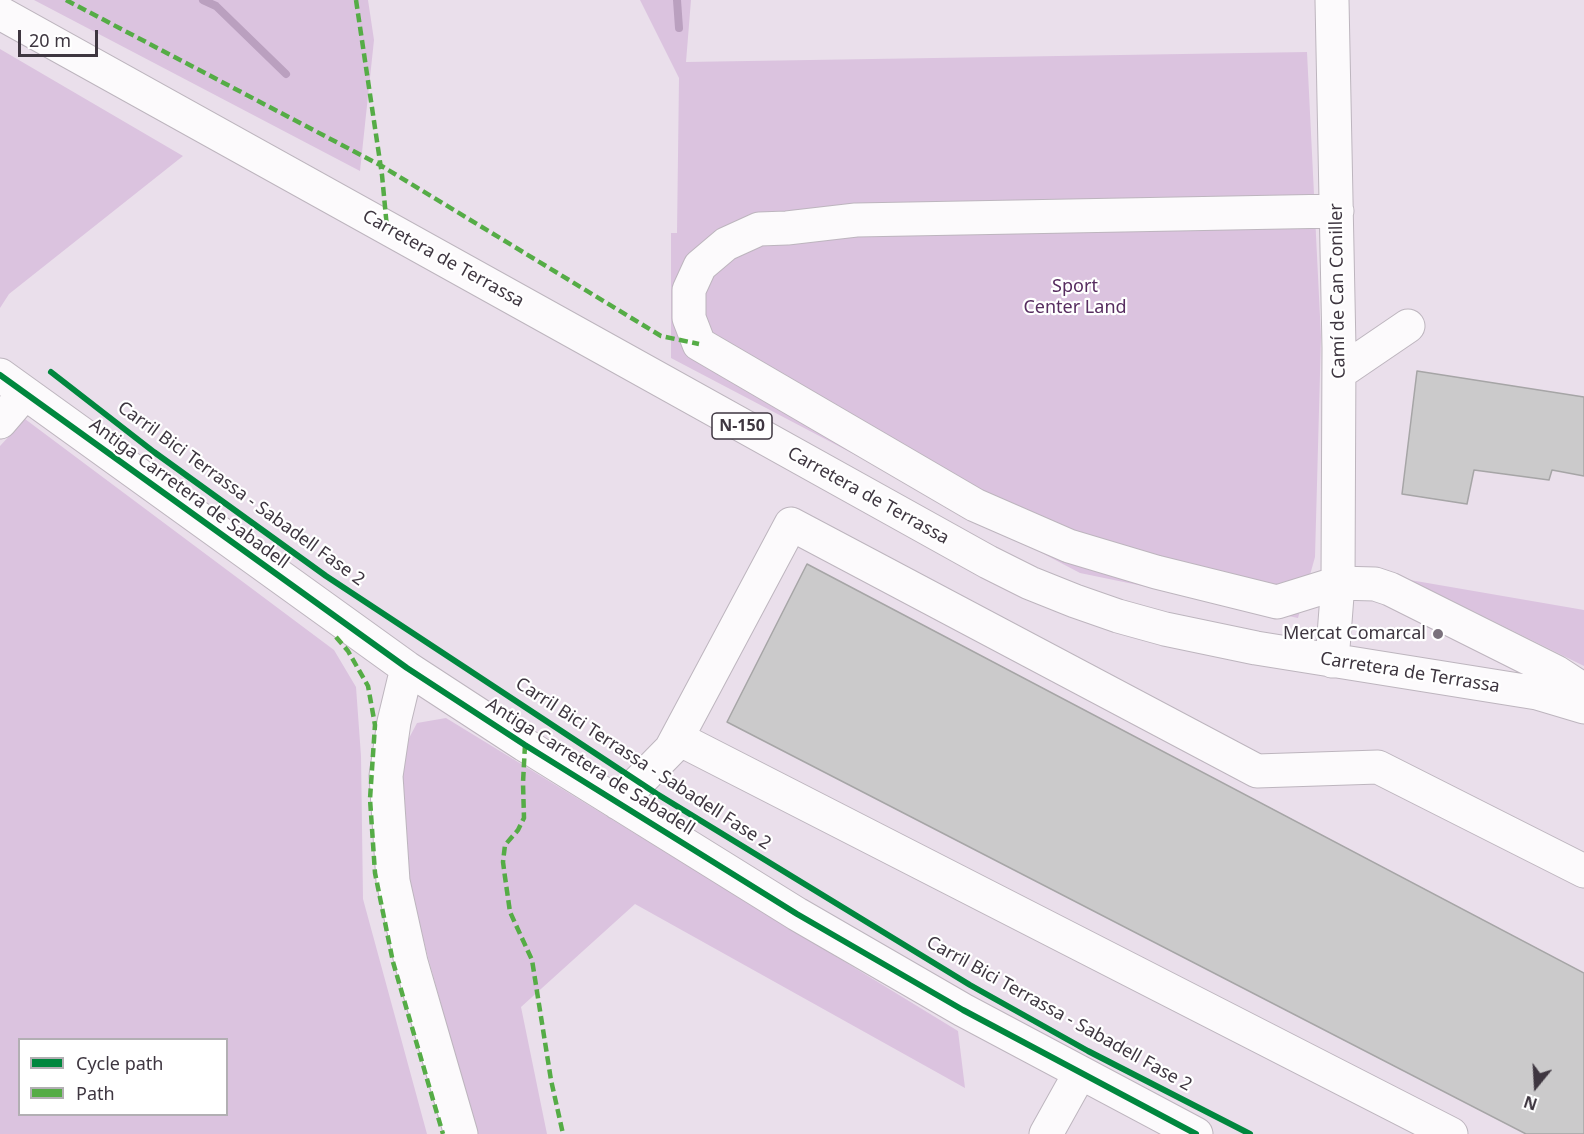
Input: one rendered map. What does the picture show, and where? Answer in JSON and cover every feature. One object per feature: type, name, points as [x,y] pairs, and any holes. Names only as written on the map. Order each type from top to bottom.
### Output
[{"type":"street","name":"Camí de Can Coniller","points":[[1332,0],[1339,373],[1338,583],[1332,661]]},
{"type":"street","name":"Carretera de Terrassa","points":[[0,14],[183,113],[705,406],[1020,578],[1118,616],[1165,629],[1256,648],[1537,693],[1584,707]]},
{"type":"street","points":[[1337,211],[856,220],[759,229],[726,244],[700,266],[689,290],[689,318],[699,344],[975,505],[1070,546],[1156,572],[1277,602],[1338,583],[1376,584],[1556,672],[1584,692]]},
{"type":"street","points":[[1339,373],[1408,326]]},
{"type":"street","points":[[0,422],[12,385]]},
{"type":"street","name":"Antiga Carretera de Sabadell","points":[[12,385],[407,668],[618,803],[807,919],[963,1010],[1196,1134]]},
{"type":"street","points":[[618,803],[671,749],[791,524],[1257,771],[1378,767],[1584,871]]},
{"type":"street","points":[[407,668],[394,722],[386,776],[393,881],[411,962],[461,1134]]},
{"type":"street","name":"Carretera de Terrassa","points":[[1537,693],[1584,692]]},
{"type":"street","points":[[677,738],[1451,1134]]},
{"type":"street","points":[[1046,1134],[1080,1073]]},
{"type":"green space","points":[[34,0],[368,0],[374,40],[360,171]]},
{"type":"green space","name":"Sport Center Land","points":[[640,0],[691,0],[686,62],[1307,52],[1321,337],[1315,557],[1298,618],[1080,573],[671,358],[671,233],[677,233],[679,78]]},
{"type":"green space","points":[[0,49],[183,156],[9,294],[0,308]]},
{"type":"green space","points":[[25,419],[334,650],[356,687],[361,756],[363,899],[427,1134],[0,1134],[0,446]]},
{"type":"green space","points":[[1410,580],[1584,610],[1584,666]]},
{"type":"green space","points":[[446,718],[958,1031],[965,1088],[635,904],[521,1007],[547,1134],[477,1134],[403,858],[398,759],[417,723]]},
{"type":"building","points":[[1417,371],[1584,397],[1584,476],[1552,470],[1549,480],[1474,470],[1467,504],[1402,494]]},
{"type":"building","points":[[807,564],[1584,973],[1584,1134],[1526,1134],[727,722]]},
{"type":"waterway","points":[[203,0],[216,6],[286,74]]},
{"type":"waterway","points":[[677,0],[679,28]]},
{"type":"marked path","points":[[66,0],[380,165],[661,336],[699,344]]},
{"type":"marked path","points":[[356,0],[382,175],[387,228]]},
{"type":"marked path","points":[[336,637],[348,651],[368,686],[375,725],[370,799],[375,873],[393,962],[443,1134]]},
{"type":"marked path","points":[[525,745],[524,818],[518,830],[505,845],[503,862],[510,912],[532,960],[551,1080],[563,1134]]},
{"type":"cycle path","name":"Carril Bici Terrassa - Sabadell Fase 2","points":[[51,372],[154,452],[326,576],[657,794],[970,985],[1088,1051],[1250,1134]]},
{"type":"cycle path","points":[[0,375],[407,668],[525,745],[797,914],[963,1010],[1196,1134]]},
{"type":"place","name":"Mercat Comarcal","points":[[1438,634]]}]
